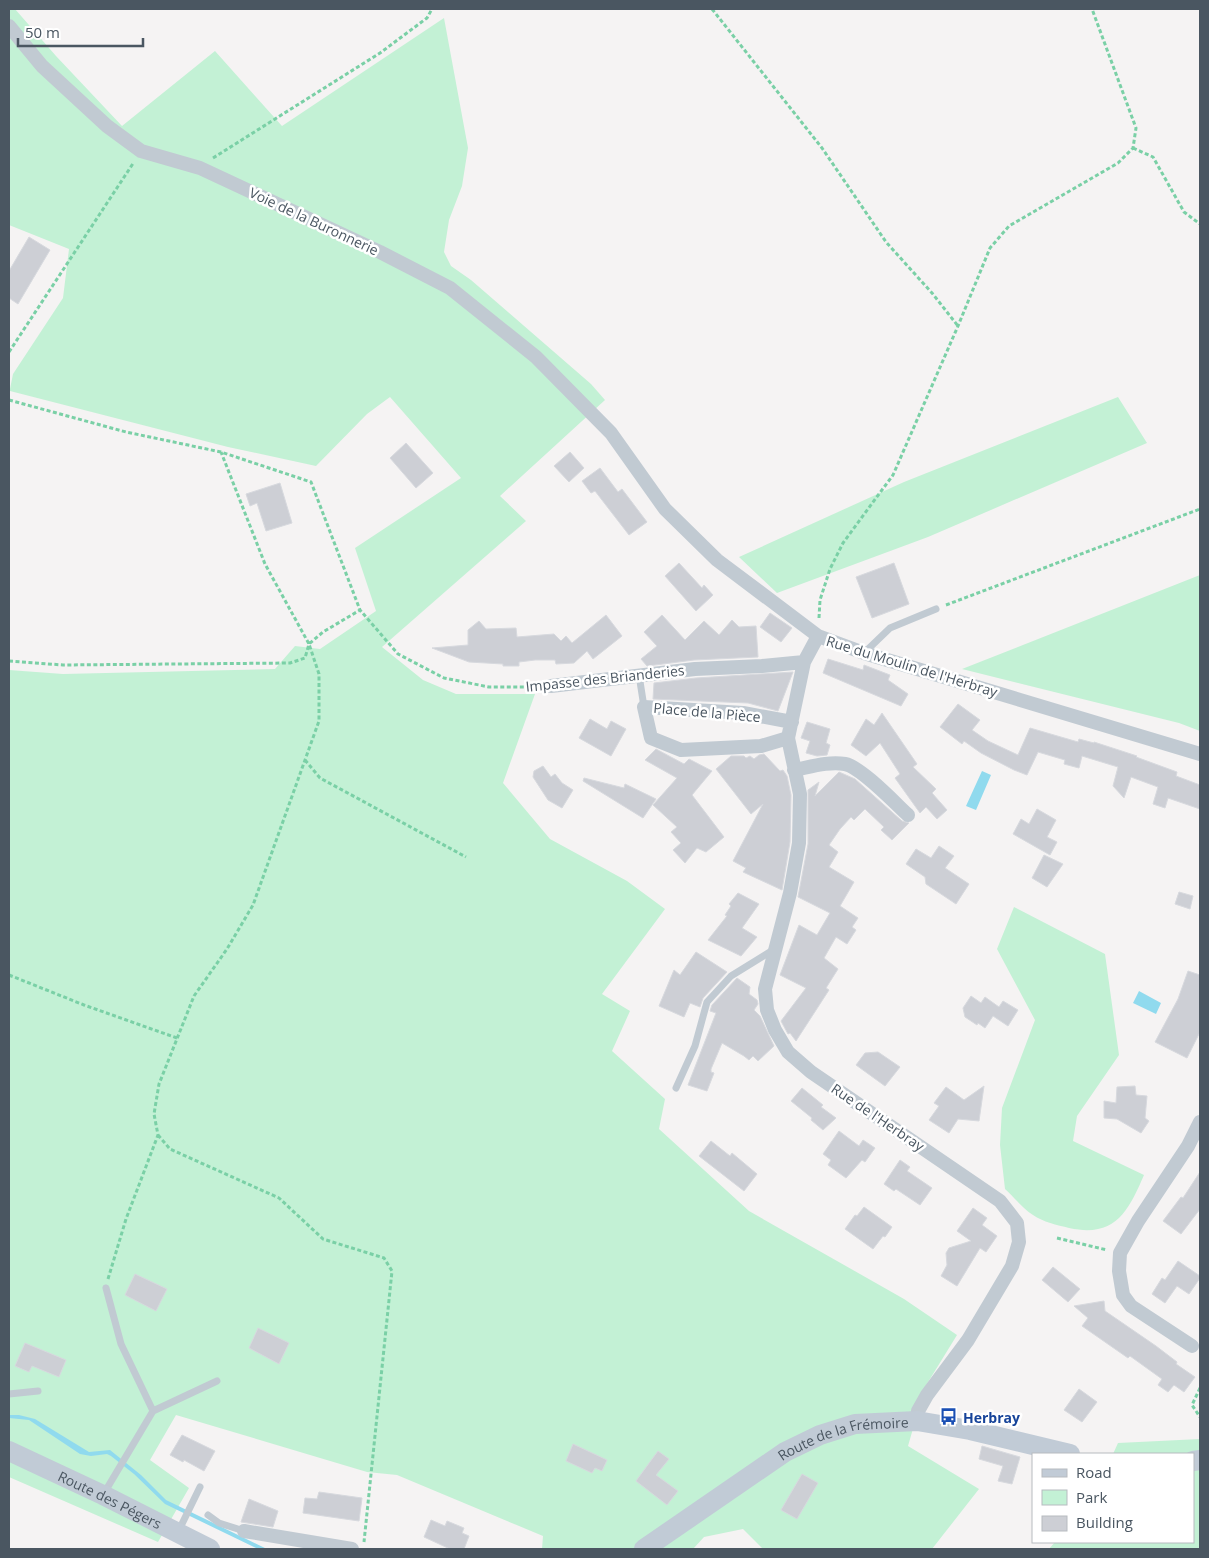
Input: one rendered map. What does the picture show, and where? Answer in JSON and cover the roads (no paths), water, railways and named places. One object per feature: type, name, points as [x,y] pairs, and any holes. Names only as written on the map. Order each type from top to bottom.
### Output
[{"type":"street","name":"Voie de la Buronnerie","points":[[9,26],[42,66],[107,126],[141,151],[200,168],[380,252],[450,288],[536,357],[612,432]]},
{"type":"street","name":"Rue du Moulin de l'Herbray","points":[[612,432],[665,509],[692,538],[717,560],[818,636],[864,652],[1200,754]]},
{"type":"street","name":"Rue de l'Herbray","points":[[818,636],[804,662],[788,738],[800,794],[799,843],[790,892],[765,989],[767,1010],[775,1030],[788,1052],[811,1072],[1000,1201],[1017,1223],[1020,1242],[1012,1266],[968,1340],[927,1395],[918,1411],[917,1421]]},
{"type":"street","name":"Impasse des Brianderies","points":[[551,686],[695,669],[804,662]]},
{"type":"street","name":"Place de la Pièce","points":[[788,738],[761,746],[681,750],[651,738],[644,707],[743,713],[792,722]]},
{"type":"street","points":[[794,770],[826,764],[844,764],[856,768],[908,815]]},
{"type":"street","points":[[1192,1346],[1131,1306],[1123,1295],[1119,1271],[1120,1252],[1138,1221],[1188,1146],[1200,1122]]},
{"type":"street","name":"Route de la Frémoire","points":[[644,1549],[785,1452],[820,1435],[855,1424],[917,1421],[970,1430],[1066,1453]]},
{"type":"street","name":"Route des Pégers","points":[[9,1451],[103,1495],[210,1549]]},
{"type":"street","points":[[244,1531],[352,1549]]},
{"type":"lane","points":[[864,652],[890,628],[936,609]]},
{"type":"lane","points":[[640,675],[644,707]]},
{"type":"lane","points":[[676,1088],[696,1046],[708,1002],[731,976],[774,950]]},
{"type":"lane","points":[[106,1288],[121,1344],[153,1411]]},
{"type":"lane","points":[[103,1495],[153,1411],[217,1381]]},
{"type":"lane","points":[[9,1394],[38,1391]]},
{"type":"lane","points":[[178,1533],[200,1488]]},
{"type":"lane","points":[[208,1515],[219,1523],[244,1531]]},
{"type":"water","points":[[982,771],[991,775],[976,810],[966,806]]},
{"type":"water","points":[[1139,991],[1161,1003],[1156,1014],[1133,1003]]},
{"type":"water","points":[[9,1415],[19,1415],[35,1419],[89,1452],[110,1450],[141,1475],[166,1500],[267,1549],[258,1549],[165,1504],[134,1474],[111,1456],[107,1454],[91,1456],[80,1454],[29,1420],[9,1418]]},
{"type":"place","name":"Herbray","points":[[949,1417]]}]
